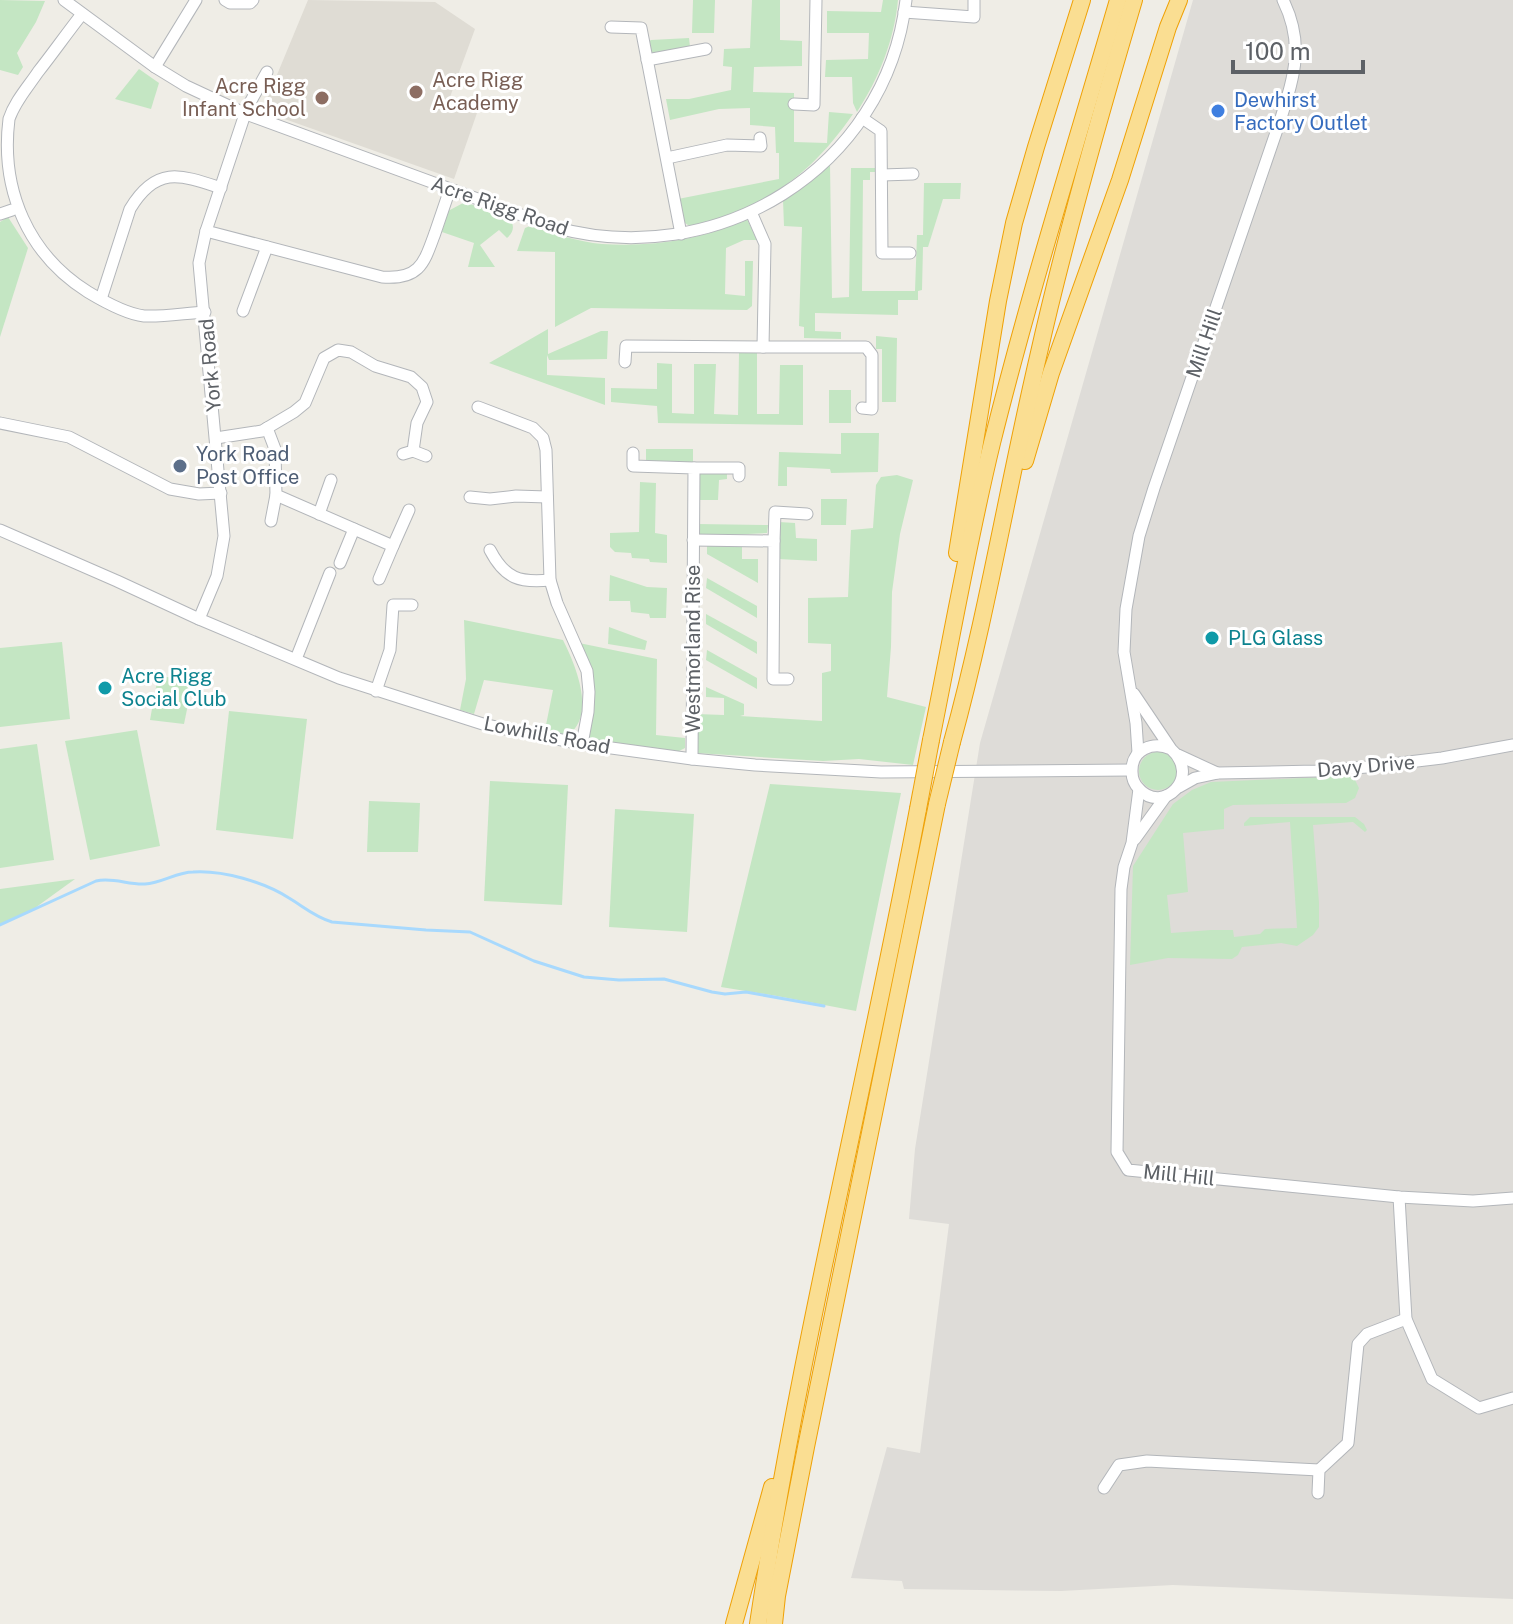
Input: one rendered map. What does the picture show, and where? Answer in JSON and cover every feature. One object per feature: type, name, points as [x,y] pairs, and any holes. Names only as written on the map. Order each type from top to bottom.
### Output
[{"type":"highway","points":[[941,693],[942,643],[998,301],[1018,208],[1082,0]]},
{"type":"highway","points":[[758,1624],[802,1376],[892,945],[969,544],[1041,259],[1118,0]]},
{"type":"highway","points":[[774,1624],[806,1447],[937,804],[981,629],[1028,400],[1060,265],[1134,0]]},
{"type":"highway","points":[[989,589],[1006,546],[1024,466],[1051,373],[1120,180],[1179,0]]},
{"type":"highway","points":[[734,1624],[802,1376]]},
{"type":"street","name":"Acre Rigg Road","points":[[64,0],[155,67],[186,86],[246,114],[522,217],[581,235],[614,239],[641,239],[713,227],[751,212],[785,193],[820,166],[862,118],[879,89],[905,6]]},
{"type":"street","points":[[155,67],[196,0]]},
{"type":"street","points":[[225,0],[250,3],[253,0]]},
{"type":"street","points":[[794,104],[814,105],[816,0]]},
{"type":"street","points":[[905,6],[974,17],[974,0]]},
{"type":"street","name":"Mill Hill","points":[[1138,753],[1124,644],[1139,536],[1295,70],[1294,29],[1283,0]]},
{"type":"street","points":[[82,14],[21,95],[10,116],[2,149],[1,172],[6,212],[67,279],[101,299],[143,316],[205,312]]},
{"type":"street","points":[[611,27],[641,28],[681,234]]},
{"type":"street","points":[[647,60],[706,49]]},
{"type":"street","name":"York Road","points":[[199,619],[217,576],[224,536],[199,263],[206,231],[247,108],[267,72]]},
{"type":"street","points":[[862,118],[881,131],[882,253],[910,253]]},
{"type":"street","points":[[667,158],[727,145],[761,146],[760,138]]},
{"type":"street","points":[[882,175],[913,174]]},
{"type":"street","points":[[101,299],[130,209],[149,185],[165,177],[183,176],[221,188]]},
{"type":"street","points":[[206,231],[382,277],[398,278],[414,272],[424,262],[450,189]]},
{"type":"street","points":[[751,212],[765,244],[763,347]]},
{"type":"street","points":[[243,311],[267,247]]},
{"type":"street","points":[[625,362],[626,346],[866,347],[872,355],[872,409],[862,408]]},
{"type":"street","points":[[216,438],[262,431],[294,412],[305,403],[324,358],[338,350],[351,352],[375,366],[411,377],[422,387],[427,402],[408,452],[426,456]]},
{"type":"street","points":[[478,407],[533,428],[543,438],[546,450],[550,580],[587,671],[588,712],[582,744]]},
{"type":"street","points":[[0,423],[69,437],[170,489],[199,494],[221,493]]},
{"type":"street","points":[[267,428],[275,449],[276,495],[271,521]]},
{"type":"street","points":[[633,453],[633,466],[739,468],[739,476]]},
{"type":"street","name":"Westmorland Rise","points":[[692,759],[694,468]]},
{"type":"street","points":[[319,514],[331,480]]},
{"type":"street","points":[[276,495],[393,546]]},
{"type":"street","points":[[470,497],[547,497]]},
{"type":"street","points":[[379,579],[409,510]]},
{"type":"street","points":[[788,679],[773,679],[775,512],[807,514]]},
{"type":"street","points":[[340,563],[354,529]]},
{"type":"street","name":"Lowhills Road","points":[[0,530],[339,678],[486,725],[582,744],[755,765],[881,772],[1131,770]]},
{"type":"street","name":"Westmorland Rise","points":[[693,540],[774,541]]},
{"type":"street","points":[[490,550],[498,566],[515,578],[532,582],[550,580]]},
{"type":"street","points":[[296,659],[330,573]]},
{"type":"street","points":[[376,691],[390,650],[393,605],[412,605]]},
{"type":"street","name":"Mill Hill","points":[[1131,690],[1175,752]]},
{"type":"street","points":[[1154,745],[1163,745],[1175,752],[1184,772],[1179,787],[1166,796],[1150,796],[1139,789],[1131,770],[1138,753],[1154,745]]},
{"type":"street","name":"Davy Drive","points":[[1179,787],[1195,778],[1218,773],[1367,767],[1513,745]]},
{"type":"street","name":"Davy Drive","points":[[1175,752],[1218,773]]},
{"type":"street","name":"Mill Hill","points":[[1139,789],[1132,843],[1121,889],[1117,1152],[1128,1170],[1399,1197],[1473,1201],[1513,1198]]},
{"type":"street","name":"Mill Hill","points":[[1132,843],[1166,796]]},
{"type":"street","points":[[1399,1197],[1406,1319],[1432,1379],[1479,1408],[1513,1398]]},
{"type":"street","points":[[1318,1493],[1319,1470],[1348,1443],[1358,1344],[1367,1334],[1406,1319]]},
{"type":"street","points":[[1104,1488],[1119,1465],[1147,1461],[1319,1470]]},
{"type":"shaded area","name":"Acre Rigg Academy","points":[[308,0],[435,2],[475,29],[450,97],[475,107],[477,113],[454,179],[262,111]]},
{"type":"shaded area","points":[[1193,0],[1513,0],[1513,1599],[1173,1585],[1061,1591],[904,1589],[902,1581],[851,1578],[887,1447],[920,1453],[949,1224],[909,1219],[915,1149],[980,743]]},
{"type":"green space","points":[[0,0],[45,1],[17,53],[23,67],[18,75],[0,70]]},
{"type":"green space","points":[[693,0],[715,0],[714,33],[692,33]]},
{"type":"green space","points":[[752,0],[780,0],[780,40],[802,41],[802,66],[754,67],[753,92],[794,93],[794,142],[827,143],[829,112],[853,114],[820,155],[784,187],[741,210],[691,227],[682,221],[678,199],[779,179],[775,127],[750,125],[750,108],[719,109],[670,120],[666,99],[689,99],[731,90],[732,67],[723,66],[724,49],[750,48]]},
{"type":"green space","points":[[883,0],[898,0],[893,30],[879,72],[857,112],[853,103],[852,77],[825,77],[826,60],[868,59],[869,33],[827,33],[827,11],[881,12]]},
{"type":"green space","points":[[689,38],[690,47],[656,54],[651,52],[648,42],[651,40]]},
{"type":"green space","points":[[139,69],[159,83],[151,109],[115,99]]},
{"type":"green space","points":[[830,164],[832,298],[849,297],[851,168],[875,168],[875,172],[870,172],[870,180],[863,180],[862,291],[915,291],[917,235],[923,235],[924,183],[961,183],[960,199],[943,199],[928,247],[923,247],[922,290],[918,291],[918,300],[898,300],[898,315],[815,313],[815,331],[841,332],[841,339],[804,338],[804,327],[799,326],[802,227],[784,226],[783,200]]},
{"type":"green space","points":[[465,202],[509,218],[512,223],[512,231],[507,238],[499,230],[480,245],[495,267],[468,267],[474,243],[442,232],[448,211]]},
{"type":"green space","points":[[8,217],[28,248],[0,337],[0,222]]},
{"type":"green space","points":[[747,219],[757,240],[744,240],[726,248],[725,294],[745,296],[745,261],[753,261],[752,306],[747,310],[591,308],[555,327],[555,252],[517,251],[525,228],[530,226],[593,243],[621,245],[695,237]]},
{"type":"green space","points":[[548,329],[548,354],[601,331],[608,331],[607,359],[549,360],[547,355],[547,375],[605,378],[605,405],[489,363]]},
{"type":"green space","points":[[876,336],[897,338],[896,402],[882,402],[882,349],[876,349]]},
{"type":"green space","points":[[739,353],[757,353],[757,414],[779,414],[780,365],[803,365],[803,425],[658,423],[657,406],[611,402],[611,388],[657,389],[657,363],[672,364],[672,413],[694,414],[694,364],[716,364],[714,414],[738,415]]},
{"type":"green space","points":[[829,390],[851,390],[851,423],[829,423]]},
{"type":"green space","points":[[841,433],[879,433],[878,472],[831,473],[830,469],[787,467],[787,486],[778,486],[779,452],[841,454]]},
{"type":"green space","points":[[646,449],[693,449],[693,462],[646,462]]},
{"type":"green space","points":[[725,471],[727,479],[719,480],[718,500],[698,500],[699,473]]},
{"type":"green space","points":[[897,475],[913,480],[900,534],[892,592],[887,697],[926,707],[913,765],[859,759],[823,761],[696,753],[696,714],[724,715],[724,698],[706,697],[706,687],[744,704],[744,715],[740,716],[822,721],[822,673],[831,671],[831,644],[808,643],[808,598],[848,597],[851,530],[873,528],[876,485],[881,477]]},
{"type":"green space","points":[[640,482],[656,483],[655,533],[667,535],[667,563],[632,558],[631,553],[615,552],[610,547],[610,533],[639,532]]},
{"type":"green space","points":[[821,499],[847,499],[846,525],[821,525]]},
{"type":"green space","points":[[779,522],[795,523],[796,538],[817,539],[817,561],[778,559]]},
{"type":"green space","points":[[697,524],[768,525],[767,533],[705,536],[698,535]]},
{"type":"green space","points":[[707,544],[742,545],[742,559],[758,559],[758,583],[707,554]]},
{"type":"green space","points":[[610,575],[647,587],[667,588],[666,618],[650,618],[649,614],[631,612],[630,601],[609,601]]},
{"type":"green space","points":[[707,578],[757,606],[757,618],[706,588]]},
{"type":"green space","points":[[706,614],[757,642],[757,654],[706,624]]},
{"type":"green space","points":[[464,620],[563,640],[578,677],[582,704],[576,727],[567,736],[545,730],[553,690],[484,680],[474,714],[460,710],[466,679]]},
{"type":"green space","points":[[609,627],[647,641],[645,650],[608,644]]},
{"type":"green space","points":[[62,642],[70,719],[0,727],[0,648]]},
{"type":"green space","points":[[579,643],[657,659],[656,735],[685,738],[685,748],[675,753],[588,741]]},
{"type":"green space","points":[[707,650],[757,678],[757,689],[706,660]]},
{"type":"green space","points":[[158,676],[193,680],[184,724],[150,720]]},
{"type":"green space","points":[[229,711],[307,719],[293,839],[216,830]]},
{"type":"green space","points":[[137,730],[160,846],[90,860],[65,741]]},
{"type":"green space","points":[[37,744],[54,860],[0,868],[0,749]]},
{"type":"green space","points":[[1158,752],[1172,757],[1177,771],[1172,785],[1158,790],[1144,785],[1139,771],[1144,757]]},
{"type":"green space","points":[[1348,776],[1355,780],[1359,788],[1355,798],[1346,803],[1233,805],[1224,809],[1224,829],[1183,833],[1188,892],[1167,895],[1171,933],[1233,930],[1234,937],[1260,934],[1265,929],[1297,928],[1290,822],[1244,826],[1244,823],[1250,817],[1355,817],[1364,824],[1365,832],[1353,822],[1313,825],[1319,927],[1313,935],[1297,946],[1281,943],[1242,947],[1232,959],[1168,958],[1130,965],[1133,866],[1173,804],[1192,790],[1211,782]]},
{"type":"green space","points":[[490,781],[568,785],[562,905],[484,901]]},
{"type":"green space","points":[[770,784],[901,793],[856,1011],[721,987]]},
{"type":"green space","points":[[369,801],[420,803],[418,852],[367,852]]},
{"type":"green space","points":[[615,809],[694,814],[687,932],[609,927]]},
{"type":"green space","points":[[75,879],[28,913],[0,925],[0,889]]},
{"type":"waterway","points":[[0,925],[96,881],[145,884],[187,872],[217,873],[268,887],[332,922],[470,932],[534,961],[584,977],[664,979],[712,992],[746,992],[824,1006]]},
{"type":"place","name":"Acre Rigg Academy","points":[[416,92]]},
{"type":"place","name":"Acre Rigg Infant School","points":[[322,98]]},
{"type":"place","name":"Dewhirst Factory Outlet","points":[[1218,111]]},
{"type":"place","name":"York Road Post Office","points":[[180,466]]},
{"type":"place","name":"PLG Glass","points":[[1212,638]]},
{"type":"place","name":"Acre Rigg Social Club","points":[[105,688]]}]
